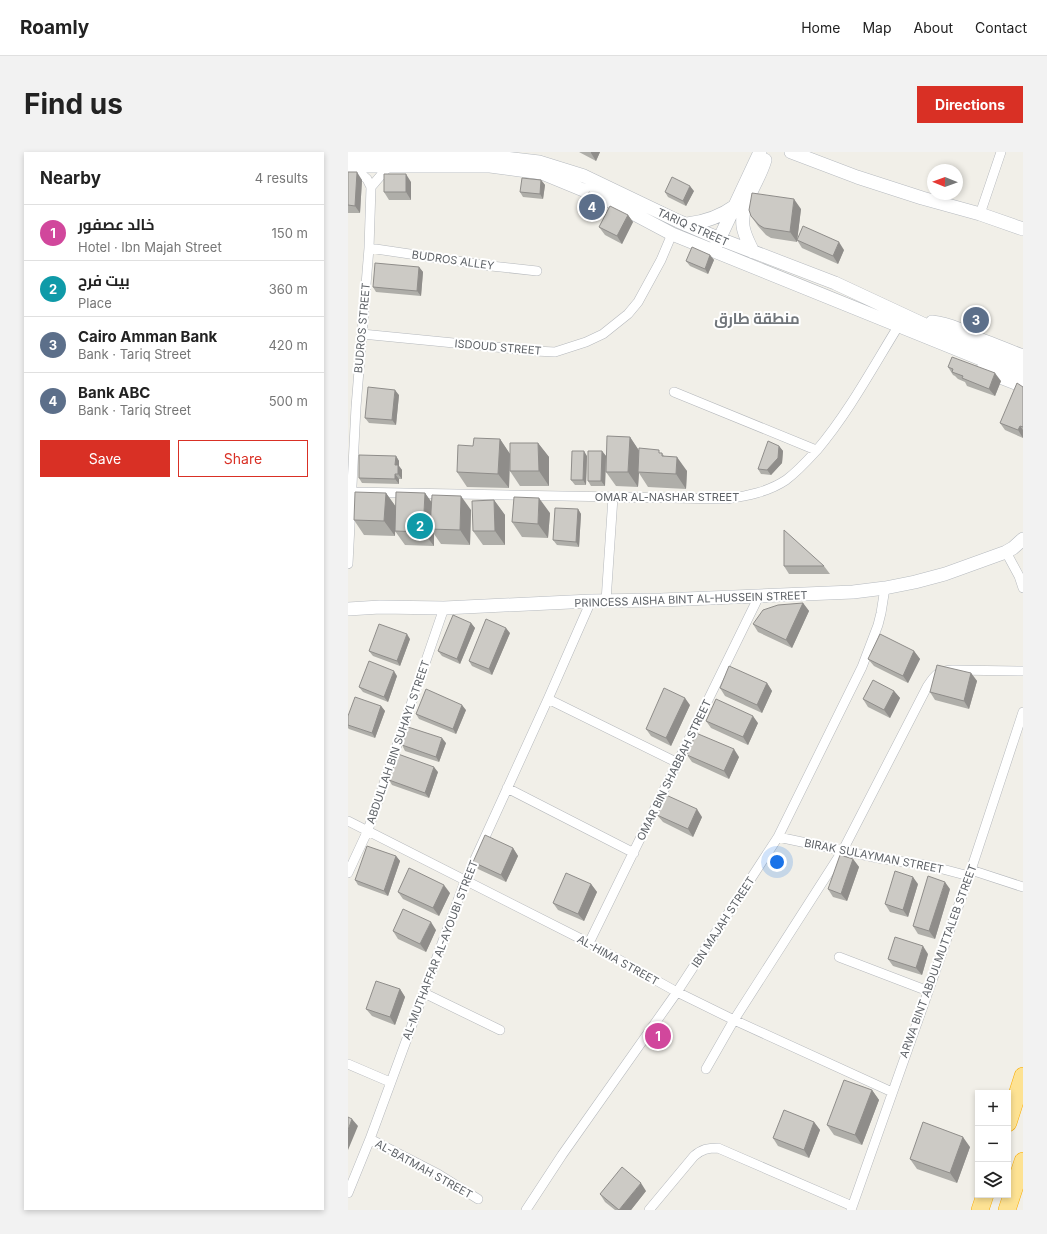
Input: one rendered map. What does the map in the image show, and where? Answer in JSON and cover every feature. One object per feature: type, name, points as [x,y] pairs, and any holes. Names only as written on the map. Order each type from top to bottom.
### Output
[{"type":"highway","points":[[1011,1113],[1023,1076]]},
{"type":"highway","points":[[1007,1210],[1023,1161]]},
{"type":"highway","points":[[980,1210],[984,1198]]},
{"type":"street","points":[[522,152],[539,162]]},
{"type":"street","points":[[717,245],[760,152]]},
{"type":"street","points":[[753,252],[744,232],[744,212],[764,166],[767,152]]},
{"type":"street","points":[[791,152],[864,179],[922,198],[980,214],[1023,229]]},
{"type":"street","points":[[980,214],[1001,152]]},
{"type":"street","name":"TARIQ STREET","points":[[354,153],[490,154],[539,162],[584,176],[687,224],[717,245],[898,325],[920,328],[960,341],[1023,366]]},
{"type":"street","name":"TARIQ STREET","points":[[350,167],[490,166],[542,173],[610,201],[672,234],[753,252],[835,283],[920,328],[949,347],[1023,376]]},
{"type":"street","points":[[350,167],[367,179],[371,187],[388,167]]},
{"type":"street","name":"BUDROS STREET","points":[[348,564],[356,407],[369,248],[371,187]]},
{"type":"street","points":[[687,224],[704,222],[712,219],[735,206]]},
{"type":"street","name":"ISDOUD STREET","points":[[362,334],[555,352],[586,342],[603,334],[628,314],[638,302],[661,260],[672,234]]},
{"type":"street","name":"BUDROS ALLEY","points":[[369,248],[536,271]]},
{"type":"street","points":[[1023,356],[946,324],[933,322],[920,328],[928,342],[945,354],[1023,386]]},
{"type":"street","name":"OMAR AL-NASHAR STREET","points":[[351,492],[726,499],[747,496],[767,490],[786,480],[802,466],[840,421],[898,325]]},
{"type":"street","points":[[674,392],[816,450]]},
{"type":"street","points":[[606,601],[612,497]]},
{"type":"street","name":"PRINCESS AISHA BINT AL-HUSSEIN STREET","points":[[348,609],[380,607],[444,608],[829,594],[884,588],[945,574],[1006,552],[1013,548],[1023,538]]},
{"type":"street","points":[[1006,552],[1019,576],[1023,588]]},
{"type":"street","name":"IBN MAJAH STREET","points":[[526,1210],[562,1155],[677,992],[778,837],[862,667],[878,625],[884,588]]},
{"type":"street","name":"OMAR BIN SHABBAH STREET","points":[[589,943],[759,596]]},
{"type":"street","name":"AL-MUTHAFFAR AL-AYOUBI STREET","points":[[348,1193],[370,1139],[465,881],[591,602]]},
{"type":"street","name":"ABDULLAH BIN SUHAYL STREET","points":[[348,873],[368,830],[444,608]]},
{"type":"street","points":[[706,1069],[734,1020],[843,850],[934,676],[943,670],[1023,671]]},
{"type":"street","points":[[548,699],[678,762]]},
{"type":"street","name":"ARWA BINT ABDULMUTTALEB STREET","points":[[851,1208],[970,873],[1023,712]]},
{"type":"street","points":[[507,788],[634,853]]},
{"type":"street","name":"AL-HIMA STREET","points":[[348,820],[589,943],[677,992],[734,1020],[892,1092]]},
{"type":"street","name":"BIRAK SULAYMAN STREET","points":[[778,837],[878,858],[970,873],[1023,887]]},
{"type":"street","points":[[839,957],[928,991]]},
{"type":"street","points":[[424,993],[500,1030]]},
{"type":"street","points":[[348,1064],[390,1082]]},
{"type":"street","name":"AL-BATMAH STREET","points":[[370,1139],[438,1174],[478,1199]]},
{"type":"street","points":[[649,1210],[694,1156],[700,1151],[708,1148],[718,1148],[851,1208]]},
{"type":"building","points":[[348,172],[357,172],[355,206],[348,205]]},
{"type":"building","points":[[384,174],[406,174],[406,192],[384,192]]},
{"type":"building","points":[[672,177],[690,186],[683,201],[665,192]]},
{"type":"building","points":[[522,178],[541,180],[540,194],[520,192]]},
{"type":"building","points":[[589,192],[598,197],[588,213],[580,208]]},
{"type":"building","points":[[752,193],[794,199],[790,232],[764,228],[759,225],[751,216],[749,210]]},
{"type":"building","points":[[610,206],[628,215],[617,236],[599,227]]},
{"type":"building","points":[[803,226],[839,242],[833,256],[797,240]]},
{"type":"building","points":[[692,247],[710,255],[705,269],[686,261]]},
{"type":"building","points":[[375,263],[419,267],[417,291],[373,287]]},
{"type":"building","points":[[952,357],[995,373],[989,389],[962,378],[963,376],[952,372],[953,369],[948,367]]},
{"type":"building","points":[[1017,383],[1023,387],[1023,427],[1020,426],[1018,430],[1000,423]]},
{"type":"building","points":[[368,387],[395,390],[392,420],[365,418]]},
{"type":"building","points":[[607,436],[630,437],[628,472],[606,472]]},
{"type":"building","points":[[474,438],[500,439],[498,474],[457,472],[458,445],[473,446]]},
{"type":"building","points":[[768,441],[779,446],[778,458],[767,470],[758,469]]},
{"type":"building","points":[[510,443],[538,443],[539,471],[510,471]]},
{"type":"building","points":[[639,448],[659,450],[659,453],[662,453],[662,456],[677,457],[676,474],[638,472]]},
{"type":"building","points":[[572,451],[584,451],[583,480],[571,480]]},
{"type":"building","points":[[588,451],[602,451],[601,481],[588,481]]},
{"type":"building","points":[[359,455],[396,456],[395,465],[398,465],[398,474],[395,474],[395,479],[359,478]]},
{"type":"building","points":[[355,492],[386,493],[384,521],[354,520]]},
{"type":"building","points":[[396,492],[425,493],[423,532],[395,531]]},
{"type":"building","points":[[432,495],[461,496],[460,530],[430,529]]},
{"type":"building","points":[[514,497],[539,498],[538,524],[512,522]]},
{"type":"building","points":[[494,500],[495,531],[473,531],[472,501]]},
{"type":"building","points":[[555,508],[578,509],[576,542],[553,540]]},
{"type":"building","points":[[784,530],[824,566],[784,566]]},
{"type":"building","points":[[803,603],[786,640],[753,624],[763,610],[778,605]]},
{"type":"building","points":[[453,615],[471,623],[457,659],[438,651]]},
{"type":"building","points":[[486,619],[506,628],[489,669],[469,661]]},
{"type":"building","points":[[379,624],[407,634],[397,661],[369,651]]},
{"type":"building","points":[[880,634],[914,651],[903,676],[868,659]]},
{"type":"building","points":[[369,661],[394,671],[384,697],[359,687]]},
{"type":"building","points":[[937,665],[971,673],[964,701],[930,692]]},
{"type":"building","points":[[729,666],[767,683],[757,705],[720,688]]},
{"type":"building","points":[[873,680],[894,691],[884,710],[863,699]]},
{"type":"building","points":[[664,688],[685,698],[666,738],[646,729]]},
{"type":"building","points":[[426,689],[462,705],[453,729],[416,714]]},
{"type":"building","points":[[355,697],[381,706],[372,733],[348,725],[348,716]]},
{"type":"building","points":[[716,699],[753,716],[743,737],[706,721]]},
{"type":"building","points":[[408,727],[442,738],[436,757],[402,745]]},
{"type":"building","points":[[696,733],[734,749],[724,771],[687,755]]},
{"type":"building","points":[[398,754],[434,767],[425,793],[389,780]]},
{"type":"building","points":[[666,795],[697,809],[688,829],[657,815]]},
{"type":"building","points":[[485,835],[513,848],[501,875],[473,862]]},
{"type":"building","points":[[367,846],[396,856],[384,891],[355,880]]},
{"type":"building","points":[[840,855],[853,859],[841,894],[828,889]]},
{"type":"building","points":[[409,868],[444,885],[433,908],[398,892]]},
{"type":"building","points":[[895,871],[913,877],[903,910],[885,904]]},
{"type":"building","points":[[566,873],[591,884],[578,914],[553,903]]},
{"type":"building","points":[[928,876],[945,882],[929,931],[913,926]]},
{"type":"building","points":[[403,909],[431,922],[420,944],[393,931]]},
{"type":"building","points":[[895,937],[923,946],[916,968],[888,959]]},
{"type":"building","points":[[376,981],[400,989],[390,1017],[366,1009]]},
{"type":"building","points":[[844,1080],[872,1090],[855,1135],[827,1125]]},
{"type":"building","points":[[784,1110],[814,1122],[804,1150],[773,1138]]},
{"type":"building","points":[[348,1117],[352,1119],[348,1130]]},
{"type":"building","points":[[923,1122],[963,1137],[950,1173],[910,1159]]},
{"type":"building","points":[[622,1167],[641,1183],[619,1210],[600,1194]]},
{"type":"place","name":"Bank ABC","points":[[592,207]]},
{"type":"place","name":"Cairo Amman Bank","points":[[976,320]]},
{"type":"place","name":"بيت فرح","points":[[420,526]]},
{"type":"place","name":"خالد عصفور","points":[[658,1036]]},
{"type":"district","name":"منطقة طارق","points":[[757,319]]}]
